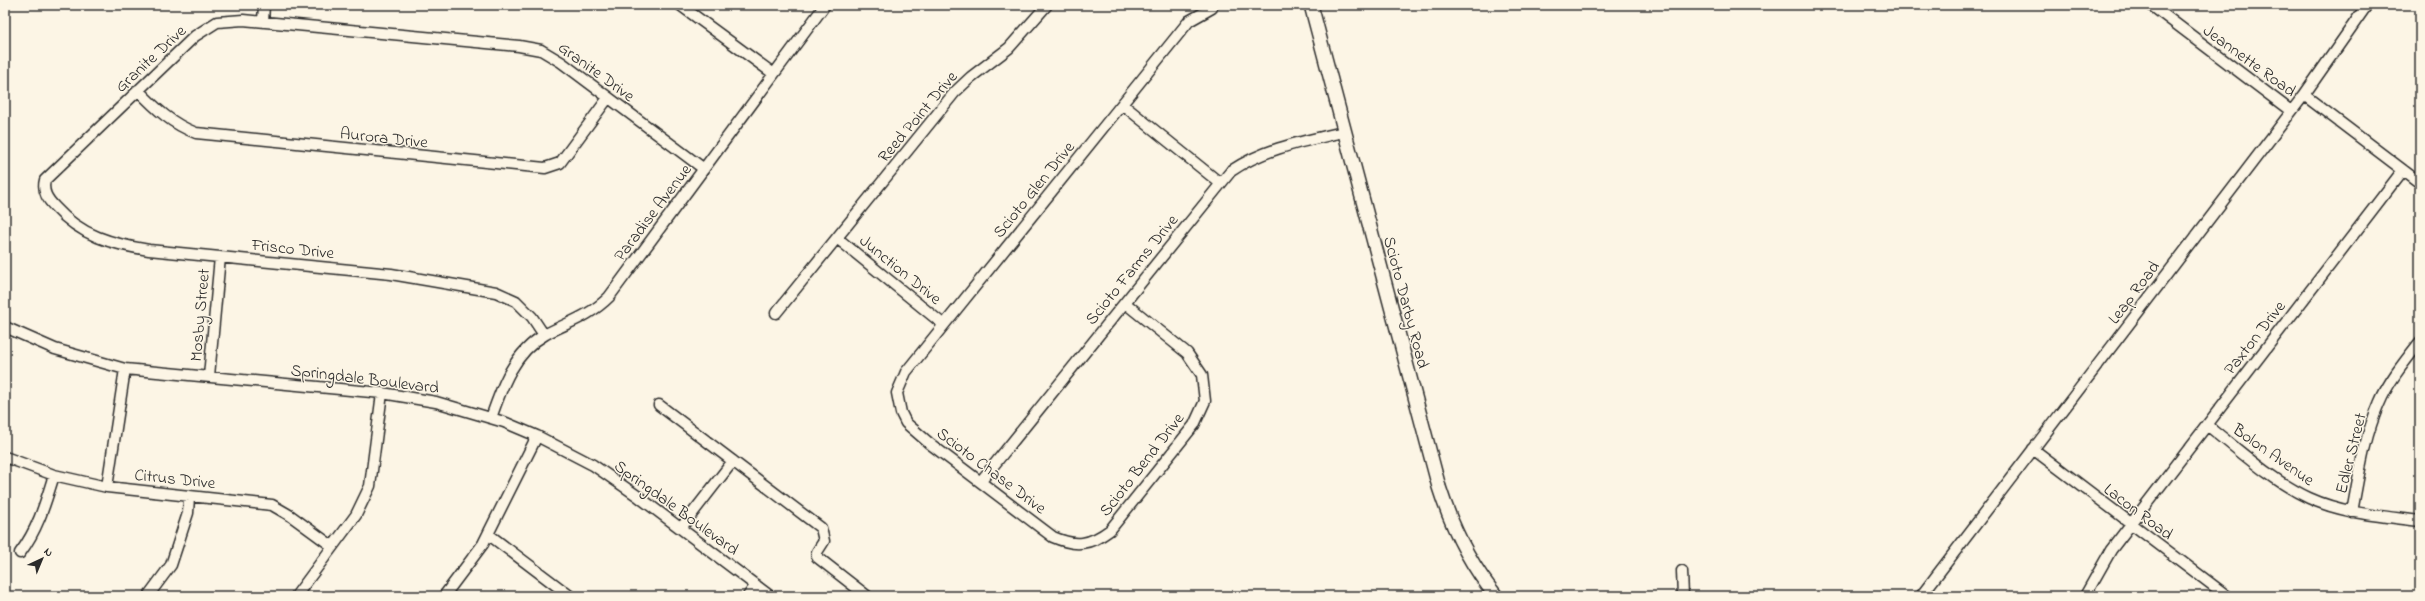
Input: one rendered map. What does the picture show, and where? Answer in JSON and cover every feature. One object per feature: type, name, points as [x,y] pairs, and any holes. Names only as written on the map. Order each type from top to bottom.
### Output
[{"type":"main road","name":"Scioto Darby Road","points":[[1311,5],[1446,508],[1471,562],[1496,596]]},
{"type":"street","points":[[263,22],[264,5]]},
{"type":"street","points":[[680,5],[774,74]]},
{"type":"street","name":"Paradise Avenue","points":[[492,418],[504,380],[520,357],[544,335],[595,311],[609,297],[824,5]]},
{"type":"street","name":"Reed Point Drive","points":[[776,313],[956,92],[971,77],[1009,48],[1047,5]]},
{"type":"street","name":"Jeannette Road","points":[[2151,5],[2292,111]]},
{"type":"street","name":"Leap Road","points":[[1921,596],[2292,111],[2364,6]]},
{"type":"street","name":"Scioto Glen Drive","points":[[897,402],[898,386],[902,377],[1188,22],[1212,8]]},
{"type":"street","name":"Granite Drive","points":[[43,188],[48,175],[195,36],[217,22],[243,20],[519,46],[541,50],[560,62],[704,169]]},
{"type":"street","name":"Aurora Drive","points":[[138,90],[172,121],[196,133],[546,168],[556,166],[564,159],[608,98]]},
{"type":"street","points":[[2304,95],[2420,183]]},
{"type":"street","points":[[1122,104],[1220,183]]},
{"type":"street","name":"Scioto Farms Drive","points":[[981,482],[1231,171],[1248,160],[1267,151],[1344,132]]},
{"type":"street","name":"Paxton Drive","points":[[2085,596],[2107,556],[2130,524],[2403,170]]},
{"type":"street","name":"Frisco Drive","points":[[43,188],[49,200],[63,216],[94,237],[149,250],[391,274],[496,292],[516,301],[532,317],[544,335]]},
{"type":"street","name":"Junction Drive","points":[[837,238],[944,325]]},
{"type":"street","name":"Mosby Street","points":[[209,376],[220,257]]},
{"type":"street","name":"Scioto Bend Drive","points":[[1083,545],[1097,540],[1110,530],[1194,425],[1205,401],[1202,375],[1187,353],[1125,303]]},
{"type":"street","name":"Springdale Boulevard","points":[[5,327],[55,349],[125,370],[209,376],[382,393],[436,402],[492,418],[537,436],[593,465],[681,528],[770,596]]},
{"type":"street","name":"Edler Street","points":[[2352,512],[2364,446],[2379,403],[2420,342]]},
{"type":"street","points":[[107,486],[125,370]]},
{"type":"street","points":[[296,596],[356,515],[370,486],[382,393]]},
{"type":"street","name":"Scioto Chase Drive","points":[[897,402],[906,423],[929,443],[1053,537],[1067,543],[1083,545]]},
{"type":"street","points":[[659,405],[821,528],[824,540],[817,552],[817,557],[867,596]]},
{"type":"street","name":"Bolon Avenue","points":[[2207,425],[2291,489],[2310,498],[2352,512],[2420,521]]},
{"type":"street","points":[[444,596],[488,534],[537,436]]},
{"type":"street","name":"Lacon Road","points":[[2034,449],[2130,524],[2227,596]]},
{"type":"street","name":"Citrus Drive","points":[[5,457],[54,475],[107,486],[189,497],[272,505],[291,516],[332,546]]},
{"type":"street","points":[[681,528],[733,461]]},
{"type":"street","points":[[20,553],[32,537],[39,521],[54,475]]},
{"type":"street","points":[[148,596],[171,566],[188,513],[189,497]]},
{"type":"street","points":[[488,534],[570,596]]},
{"type":"street","points":[[1682,571],[1683,596]]},
{"type":"street","points":[[748,596],[756,586]]}]
